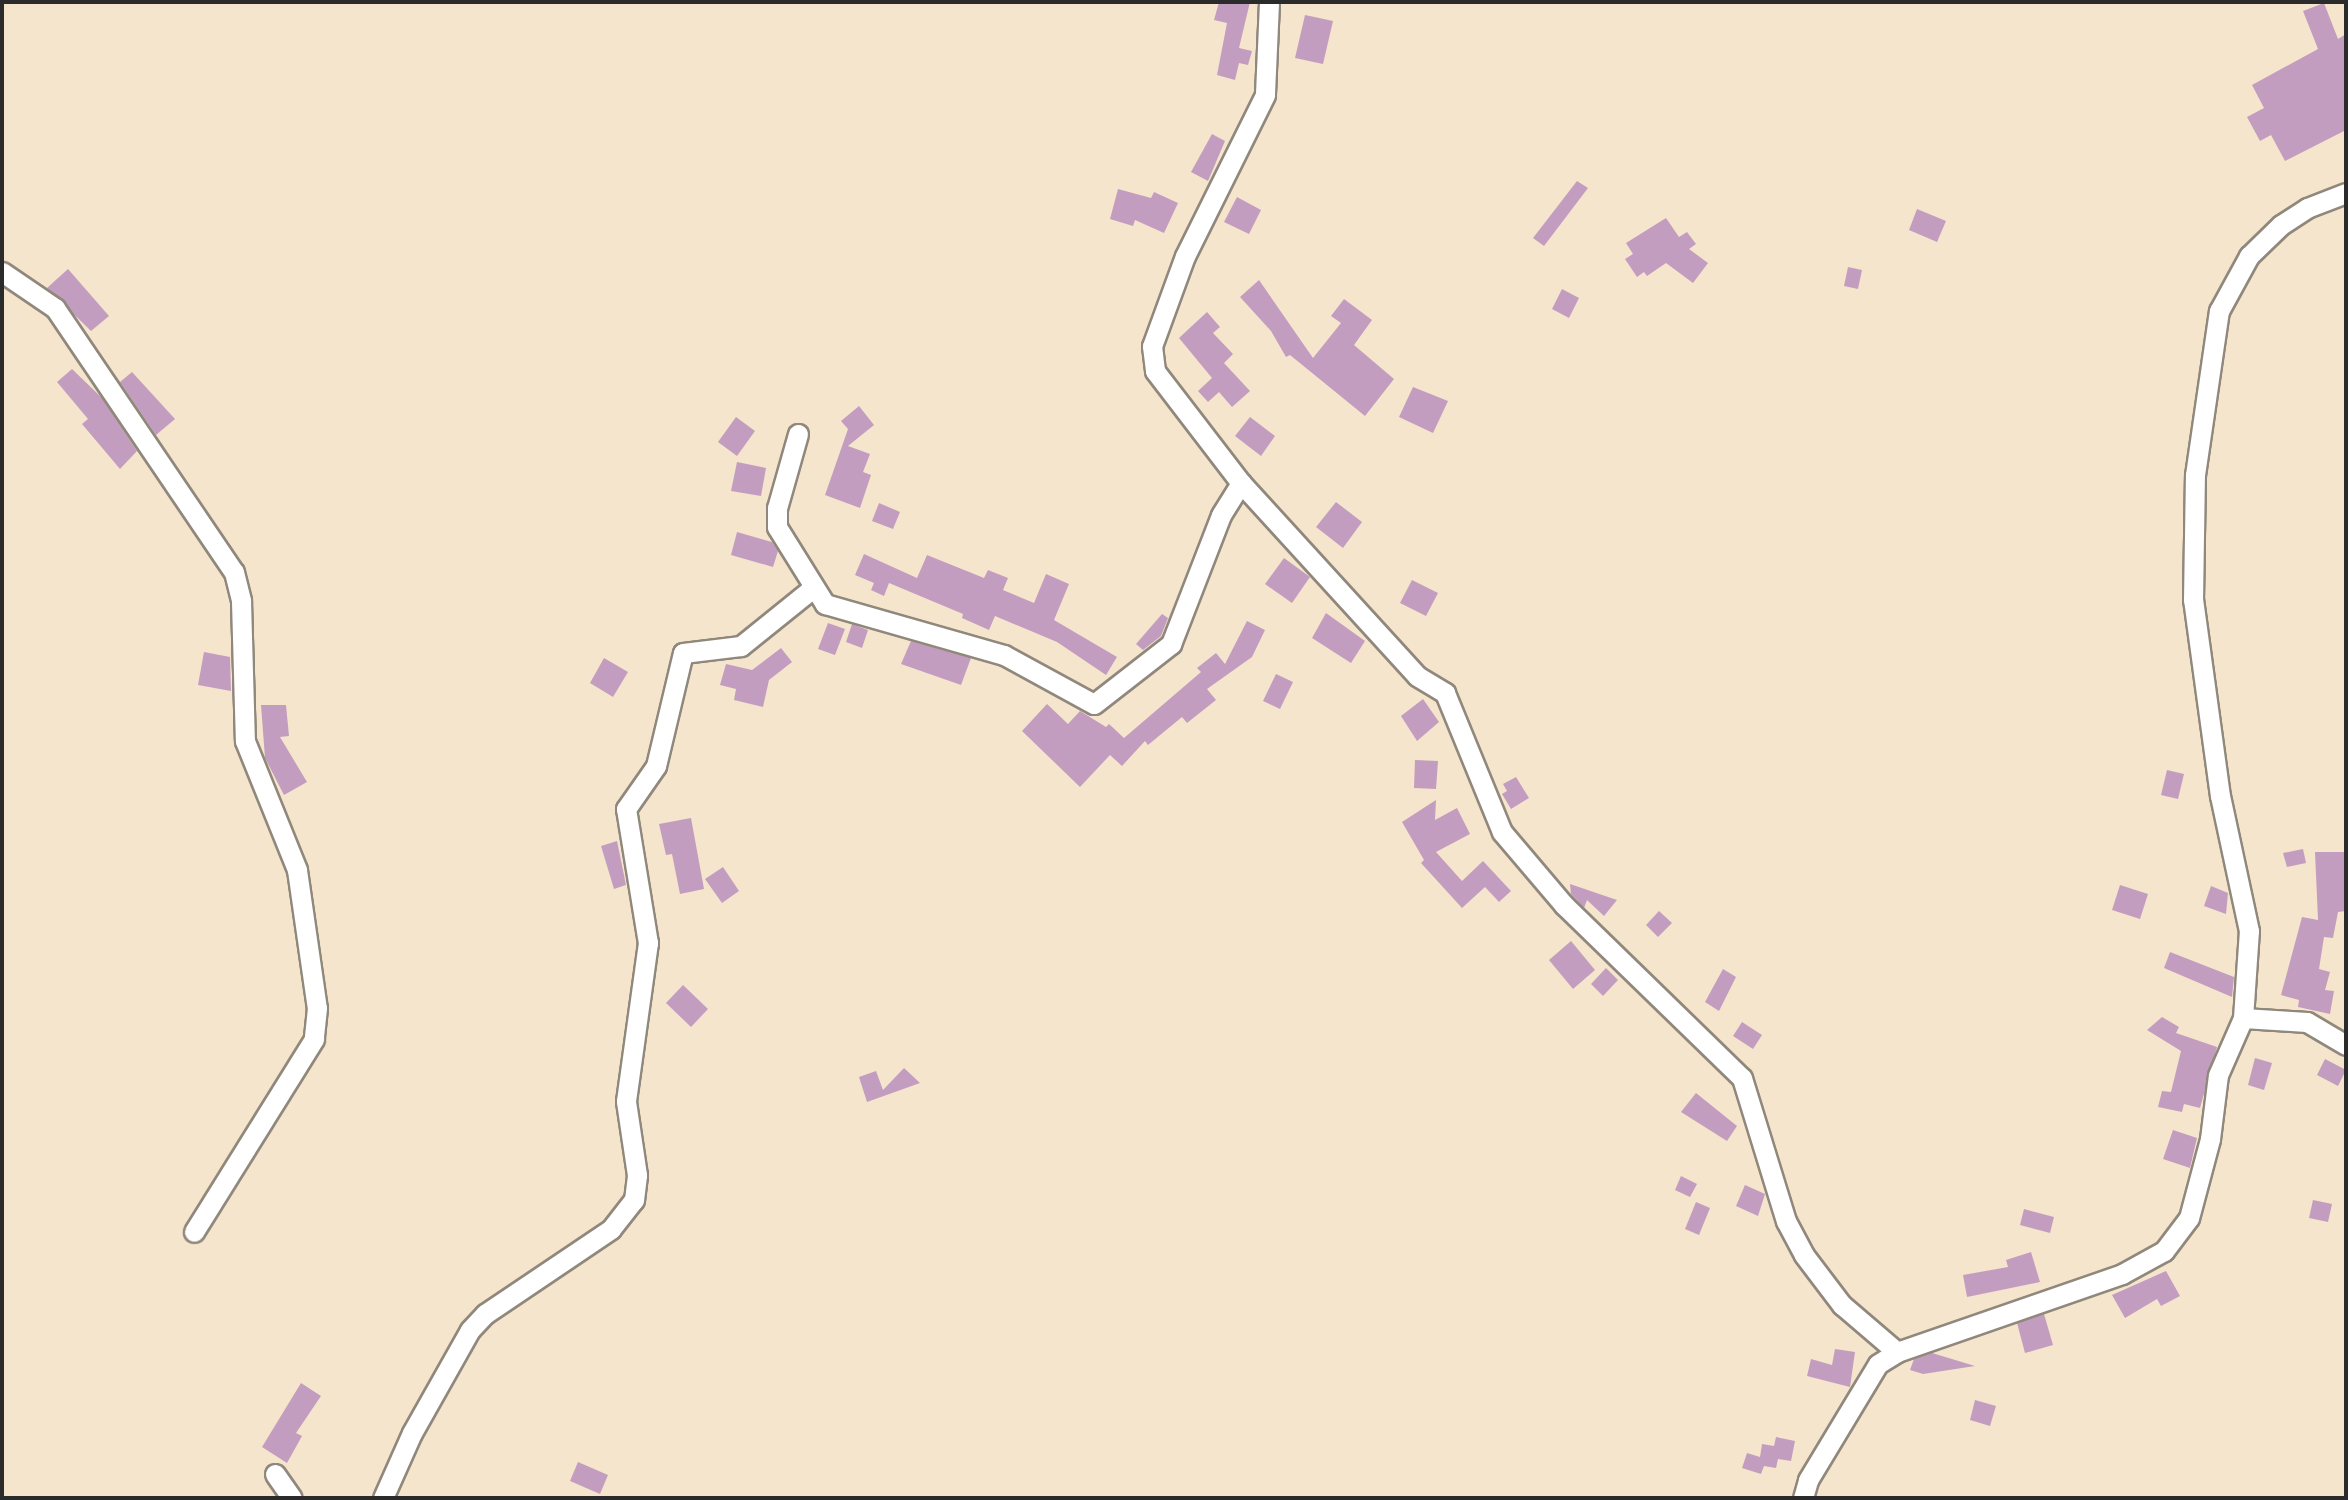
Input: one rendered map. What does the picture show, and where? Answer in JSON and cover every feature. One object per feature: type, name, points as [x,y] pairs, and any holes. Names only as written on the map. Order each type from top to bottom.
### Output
[{"type":"street","points":[[1269,2],[1265,95],[1185,256],[1153,346],[1155,371],[1241,483],[1417,676],[1445,693],[1502,832],[1564,905],[1742,1079],[1786,1221],[1804,1255],[1842,1305],[1897,1352]]},
{"type":"street","points":[[1803,1498],[1808,1480],[1851,1403],[1878,1364],[1897,1352],[2122,1274],[2164,1251],[2189,1218],[2210,1139],[2218,1075],[2243,1018],[2249,931],[2220,796],[2193,600],[2196,475],[2219,311],[2237,275],[2281,225],[2346,193]]},
{"type":"street","points":[[2,272],[55,308],[234,572],[241,601],[245,741],[297,870],[317,1008],[314,1039],[194,1232]]},
{"type":"street","points":[[798,434],[776,518],[813,588],[825,604],[843,613],[993,651],[1086,701],[1101,702],[1126,676],[1171,644],[1221,515],[1241,483]]},
{"type":"street","points":[[383,1498],[412,1433],[470,1329],[485,1314],[611,1229],[634,1200],[636,1175],[626,1101],[648,943],[626,809],[656,766],[684,653],[741,646],[813,588]]},
{"type":"street","points":[[2243,1018],[2306,1022],[2346,1045]]},
{"type":"street","points":[[275,1474],[292,1498]]},
{"type":"building","points":[[1219,2],[1250,2],[1239,48],[1252,51],[1248,65],[1239,63],[1235,80],[1217,75],[1227,23],[1214,20]]},
{"type":"building","points":[[2324,3],[2338,39],[2346,34],[2346,130],[2285,161],[2271,135],[2260,141],[2247,117],[2264,108],[2252,85],[2318,49],[2303,11]]},
{"type":"building","points":[[1305,15],[1333,21],[1323,64],[1295,58]]},
{"type":"building","points":[[1212,134],[1225,141],[1208,181],[1191,172]]},
{"type":"building","points":[[1577,181],[1588,188],[1544,246],[1533,238]]},
{"type":"building","points":[[1118,189],[1151,198],[1154,192],[1178,203],[1164,233],[1135,220],[1133,226],[1110,219]]},
{"type":"building","points":[[1237,197],[1261,210],[1249,234],[1224,222]]},
{"type":"building","points":[[1917,209],[1946,221],[1937,242],[1909,230]]},
{"type":"building","points":[[1666,218],[1679,237],[1687,232],[1696,244],[1689,249],[1708,263],[1693,283],[1666,263],[1647,276],[1644,272],[1637,277],[1625,259],[1633,254],[1626,243]]},
{"type":"building","points":[[1848,267],[1862,270],[1858,289],[1844,286]]},
{"type":"building","points":[[68,269],[109,316],[91,331],[47,288]]},
{"type":"building","points":[[1259,280],[1313,358],[1341,323],[1331,316],[1344,299],[1372,320],[1354,345],[1394,379],[1365,416],[1290,355],[1286,357],[1271,331],[1240,297]]},
{"type":"building","points":[[1562,289],[1579,298],[1569,318],[1552,309]]},
{"type":"building","points":[[1207,312],[1220,327],[1213,333],[1233,354],[1224,363],[1250,391],[1232,407],[1219,392],[1208,402],[1198,391],[1212,378],[1179,338]]},
{"type":"building","points":[[72,369],[102,398],[137,451],[120,469],[82,424],[88,419],[57,382]]},
{"type":"building","points":[[132,372],[175,419],[156,435],[120,382]]},
{"type":"building","points":[[1413,387],[1448,401],[1433,433],[1399,417]]},
{"type":"building","points":[[859,406],[874,425],[848,446],[870,454],[863,472],[871,475],[860,508],[825,495],[848,429],[841,421]]},
{"type":"building","points":[[736,417],[755,431],[737,456],[718,442]]},
{"type":"building","points":[[1250,417],[1275,436],[1261,456],[1235,436]]},
{"type":"building","points":[[737,462],[766,468],[761,496],[731,491]]},
{"type":"building","points":[[1336,502],[1362,522],[1343,548],[1316,527]]},
{"type":"building","points":[[879,503],[900,512],[893,529],[872,521]]},
{"type":"building","points":[[737,532],[772,542],[778,551],[773,567],[731,555]]},
{"type":"building","points":[[864,554],[917,578],[927,555],[984,578],[988,570],[1008,578],[1003,590],[1034,603],[1046,574],[1069,584],[1054,620],[1117,657],[1106,675],[1057,642],[995,616],[989,630],[962,618],[963,614],[889,583],[884,596],[871,590],[874,583],[855,575]]},
{"type":"building","points":[[1284,558],[1310,577],[1292,603],[1265,584]]},
{"type":"building","points":[[1412,580],[1438,593],[1426,616],[1400,603]]},
{"type":"building","points":[[1326,613],[1365,641],[1351,663],[1312,638]]},
{"type":"building","points":[[1162,614],[1168,618],[1161,636],[1143,650],[1136,644]]},
{"type":"building","points":[[1247,621],[1265,630],[1252,657],[1207,689],[1216,700],[1187,723],[1182,717],[1148,745],[1145,741],[1122,766],[1110,755],[1080,787],[1022,731],[1047,704],[1068,724],[1080,711],[1106,727],[1109,724],[1124,738],[1201,672],[1197,668],[1216,653],[1225,664]]},
{"type":"building","points":[[828,623],[845,629],[835,655],[818,649]]},
{"type":"building","points":[[852,624],[868,630],[862,648],[846,642]]},
{"type":"building","points":[[911,641],[971,658],[961,685],[901,664]]},
{"type":"building","points":[[781,648],[792,662],[769,680],[763,707],[734,700],[736,689],[720,685],[726,664],[752,670]]},
{"type":"building","points":[[204,652],[230,657],[231,691],[198,685]]},
{"type":"building","points":[[604,658],[628,672],[613,697],[590,683]]},
{"type":"building","points":[[1276,674],[1293,682],[1280,709],[1263,701]]},
{"type":"building","points":[[1423,699],[1439,722],[1417,741],[1401,716]]},
{"type":"building","points":[[261,705],[286,705],[289,736],[280,737],[307,782],[284,795],[265,758]]},
{"type":"building","points":[[1415,760],[1438,761],[1436,789],[1414,788]]},
{"type":"building","points":[[2167,770],[2184,774],[2178,799],[2161,795]]},
{"type":"building","points":[[1516,777],[1529,798],[1511,809],[1502,794],[1507,791],[1503,784]]},
{"type":"building","points":[[1436,800],[1435,820],[1457,808],[1470,834],[1436,852],[1462,881],[1483,861],[1511,891],[1499,902],[1485,887],[1462,908],[1421,863],[1424,860],[1402,822]]},
{"type":"building","points":[[691,818],[704,889],[680,894],[672,854],[666,855],[659,824]]},
{"type":"building","points":[[617,841],[626,885],[614,889],[601,846]]},
{"type":"building","points":[[2303,849],[2306,863],[2287,867],[2283,853]]},
{"type":"building","points":[[2315,852],[2346,852],[2346,911],[2338,912],[2333,938],[2324,937],[2319,969],[2330,972],[2325,990],[2334,991],[2330,1014],[2298,1007],[2299,1000],[2281,995],[2302,917],[2318,920]]},
{"type":"building","points":[[723,867],[739,891],[722,903],[705,879]]},
{"type":"building","points":[[1570,884],[1617,900],[1604,916],[1587,900],[1584,908],[1571,894]]},
{"type":"building","points":[[2120,885],[2148,894],[2140,919],[2112,910]]},
{"type":"building","points":[[2211,886],[2228,893],[2226,914],[2204,906]]},
{"type":"building","points":[[1659,911],[1672,923],[1658,937],[1646,925]]},
{"type":"building","points":[[1571,941],[1595,970],[1573,989],[1549,960]]},
{"type":"building","points":[[2170,952],[2234,977],[2232,997],[2164,968]]},
{"type":"building","points":[[1606,968],[1618,980],[1603,996],[1591,984]]},
{"type":"building","points":[[1723,969],[1736,977],[1719,1011],[1705,1002]]},
{"type":"building","points":[[683,985],[708,1009],[691,1027],[666,1003]]},
{"type":"building","points":[[2162,1017],[2179,1027],[2176,1033],[2217,1047],[2200,1108],[2184,1104],[2182,1112],[2158,1107],[2162,1091],[2171,1092],[2181,1051],[2147,1030]]},
{"type":"building","points":[[1742,1022],[1762,1035],[1753,1049],[1733,1036]]},
{"type":"building","points":[[2255,1058],[2272,1063],[2264,1090],[2248,1085]]},
{"type":"building","points":[[2325,1059],[2346,1070],[2338,1086],[2317,1075]]},
{"type":"building","points":[[904,1068],[920,1083],[867,1102],[859,1077],[876,1071],[883,1090]]},
{"type":"building","points":[[1696,1093],[1737,1126],[1727,1141],[1681,1112]]},
{"type":"building","points":[[2173,1130],[2197,1138],[2190,1168],[2163,1159]]},
{"type":"building","points":[[1681,1176],[1697,1184],[1690,1197],[1675,1190]]},
{"type":"building","points":[[1745,1185],[1765,1194],[1758,1216],[1736,1206]]},
{"type":"building","points":[[2313,1200],[2332,1204],[2328,1222],[2309,1218]]},
{"type":"building","points":[[1696,1202],[1710,1208],[1699,1235],[1685,1229]]},
{"type":"building","points":[[2024,1209],[2054,1217],[2050,1233],[2020,1225]]},
{"type":"building","points":[[2031,1252],[2040,1282],[1967,1297],[1963,1275],[2008,1267],[2006,1260]]},
{"type":"building","points":[[2166,1271],[2180,1296],[2161,1306],[2157,1299],[2125,1318],[2112,1295]]},
{"type":"building","points":[[2044,1314],[2053,1345],[2025,1353],[2017,1323]]},
{"type":"building","points":[[1835,1349],[1855,1352],[1850,1387],[1807,1376],[1811,1359],[1832,1365]]},
{"type":"building","points":[[1932,1353],[1975,1366],[1923,1374],[1910,1370],[1914,1359]]},
{"type":"building","points":[[301,1383],[321,1396],[296,1433],[302,1436],[287,1463],[262,1447]]},
{"type":"building","points":[[1975,1400],[1996,1406],[1990,1426],[1970,1420]]},
{"type":"building","points":[[1776,1437],[1795,1441],[1791,1461],[1778,1459],[1776,1468],[1764,1466],[1761,1474],[1742,1468],[1747,1453],[1760,1457],[1762,1444],[1774,1446]]},
{"type":"building","points":[[578,1462],[608,1475],[600,1494],[570,1481]]}]
